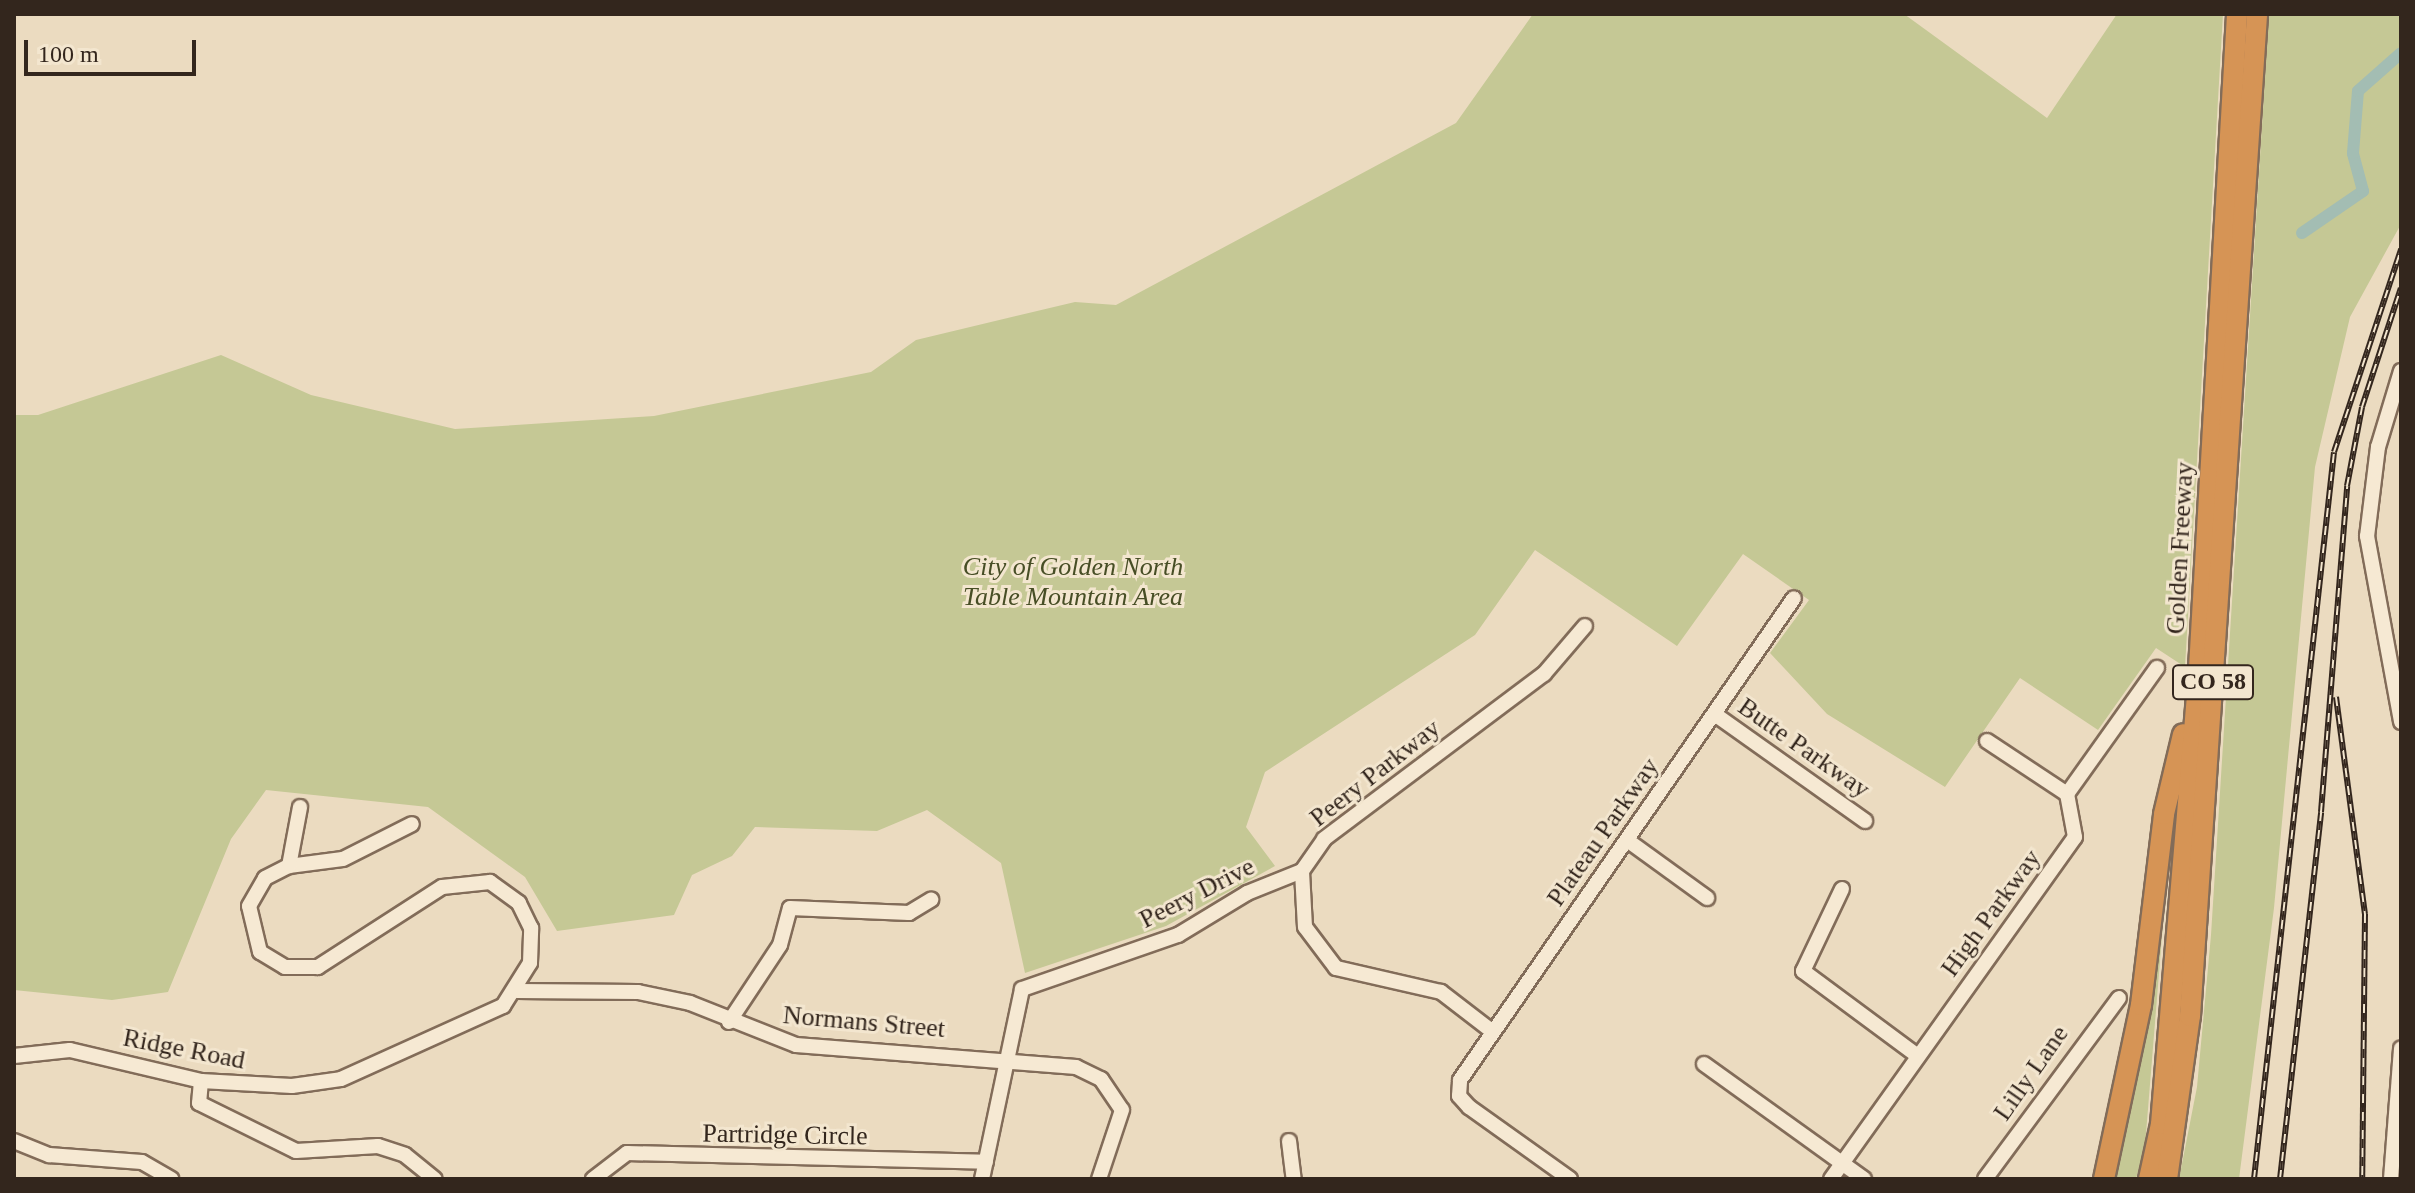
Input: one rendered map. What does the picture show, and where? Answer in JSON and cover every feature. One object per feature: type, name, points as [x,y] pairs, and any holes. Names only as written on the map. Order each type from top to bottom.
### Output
[{"type":"highway","name":"Golden Freeway","points":[[2149,1179],[2161,1124],[2199,668],[2237,14]]},
{"type":"highway","name":"Golden Freeway","points":[[2167,1179],[2190,1016],[2257,14]]},
{"type":"highway","points":[[2104,1179],[2141,1005],[2164,814],[2199,668]]},
{"type":"street","points":[[2401,371],[2372,478],[2368,564],[2401,722]]},
{"type":"street","name":"Plateau Parkway","points":[[1570,1179],[1459,1096],[1460,1080],[1716,715],[1794,598]]},
{"type":"street","name":"Peery Parkway","points":[[1302,871],[1324,839],[1544,674],[1585,626]]},
{"type":"street","points":[[1987,741],[2067,794],[2157,668]]},
{"type":"street","name":"Butte Parkway","points":[[1716,715],[1865,821]]},
{"type":"street","name":"High Parkway","points":[[1831,1179],[2075,837],[2067,794]]},
{"type":"street","points":[[289,866],[300,807]]},
{"type":"street","points":[[412,824],[343,859],[289,866],[259,884],[247,917],[260,952],[275,963],[318,967],[442,887],[479,880],[509,893],[531,928],[530,963],[524,993]]},
{"type":"street","points":[[1627,840],[1707,898]]},
{"type":"street","points":[[1302,871],[1305,927],[1336,968],[1441,992],[1493,1032]]},
{"type":"street","name":"Peery Drive","points":[[1009,1058],[1022,989],[1178,935],[1247,893],[1302,871]]},
{"type":"street","points":[[1842,889],[1803,971],[1918,1056]]},
{"type":"street","points":[[729,1022],[780,945],[790,908],[909,913],[931,900]]},
{"type":"street","name":"Normans Street","points":[[524,993],[638,992],[690,1003],[729,1022],[796,1045],[1009,1058]]},
{"type":"street","name":"Ridge Road","points":[[14,1056],[70,1050],[236,1087],[341,1079],[503,1006],[524,993]]},
{"type":"street","name":"Lilly Lane","points":[[1985,1179],[2119,998]]},
{"type":"street","points":[[2391,1179],[2397,1144],[2401,1048]]},
{"type":"street","points":[[982,1179],[1009,1058],[1076,1067],[1109,1088],[1121,1124],[1099,1179]]},
{"type":"street","points":[[1704,1064],[1864,1179]]},
{"type":"street","points":[[201,1081],[199,1103],[296,1151],[378,1146],[405,1155],[435,1179]]},
{"type":"street","points":[[14,1141],[49,1155],[142,1162],[171,1179]]},
{"type":"street","points":[[1289,1141],[1294,1179]]},
{"type":"street","name":"Partridge Circle","points":[[593,1179],[627,1153],[986,1162]]},
{"type":"green space","name":"City of Golden North Table Mountain Area","points":[[1533,14],[1904,14],[2047,118],[2117,14],[2223,14],[2185,667],[2156,648],[2098,730],[2020,678],[1945,787],[1827,714],[1770,653],[1809,600],[1743,554],[1677,646],[1535,550],[1475,635],[1265,772],[1246,827],[1275,866],[1166,926],[1025,973],[1001,863],[927,810],[877,831],[755,827],[732,856],[692,875],[674,915],[557,931],[525,877],[428,807],[266,790],[231,839],[168,992],[112,1000],[14,990],[14,415],[38,415],[221,355],[311,395],[455,429],[654,416],[871,372],[916,340],[1075,302],[1116,305],[1456,123]]},
{"type":"green space","points":[[2269,14],[2401,14],[2401,224],[2350,317],[2315,467],[2274,908],[2239,1179],[2179,1179],[2197,1087],[2211,935]]},
{"type":"green space","points":[[2172,813],[2145,1146],[2136,1179],[2107,1179]]},
{"type":"waterway","points":[[2302,233],[2363,191],[2353,153],[2358,91],[2401,53]]},
{"type":"railway","points":[[2254,1179],[2334,452],[2401,249]]},
{"type":"railway","points":[[2280,1179],[2321,812],[2347,486],[2362,407],[2401,288]]},
{"type":"railway","points":[[2336,697],[2365,914],[2362,1179]]}]
